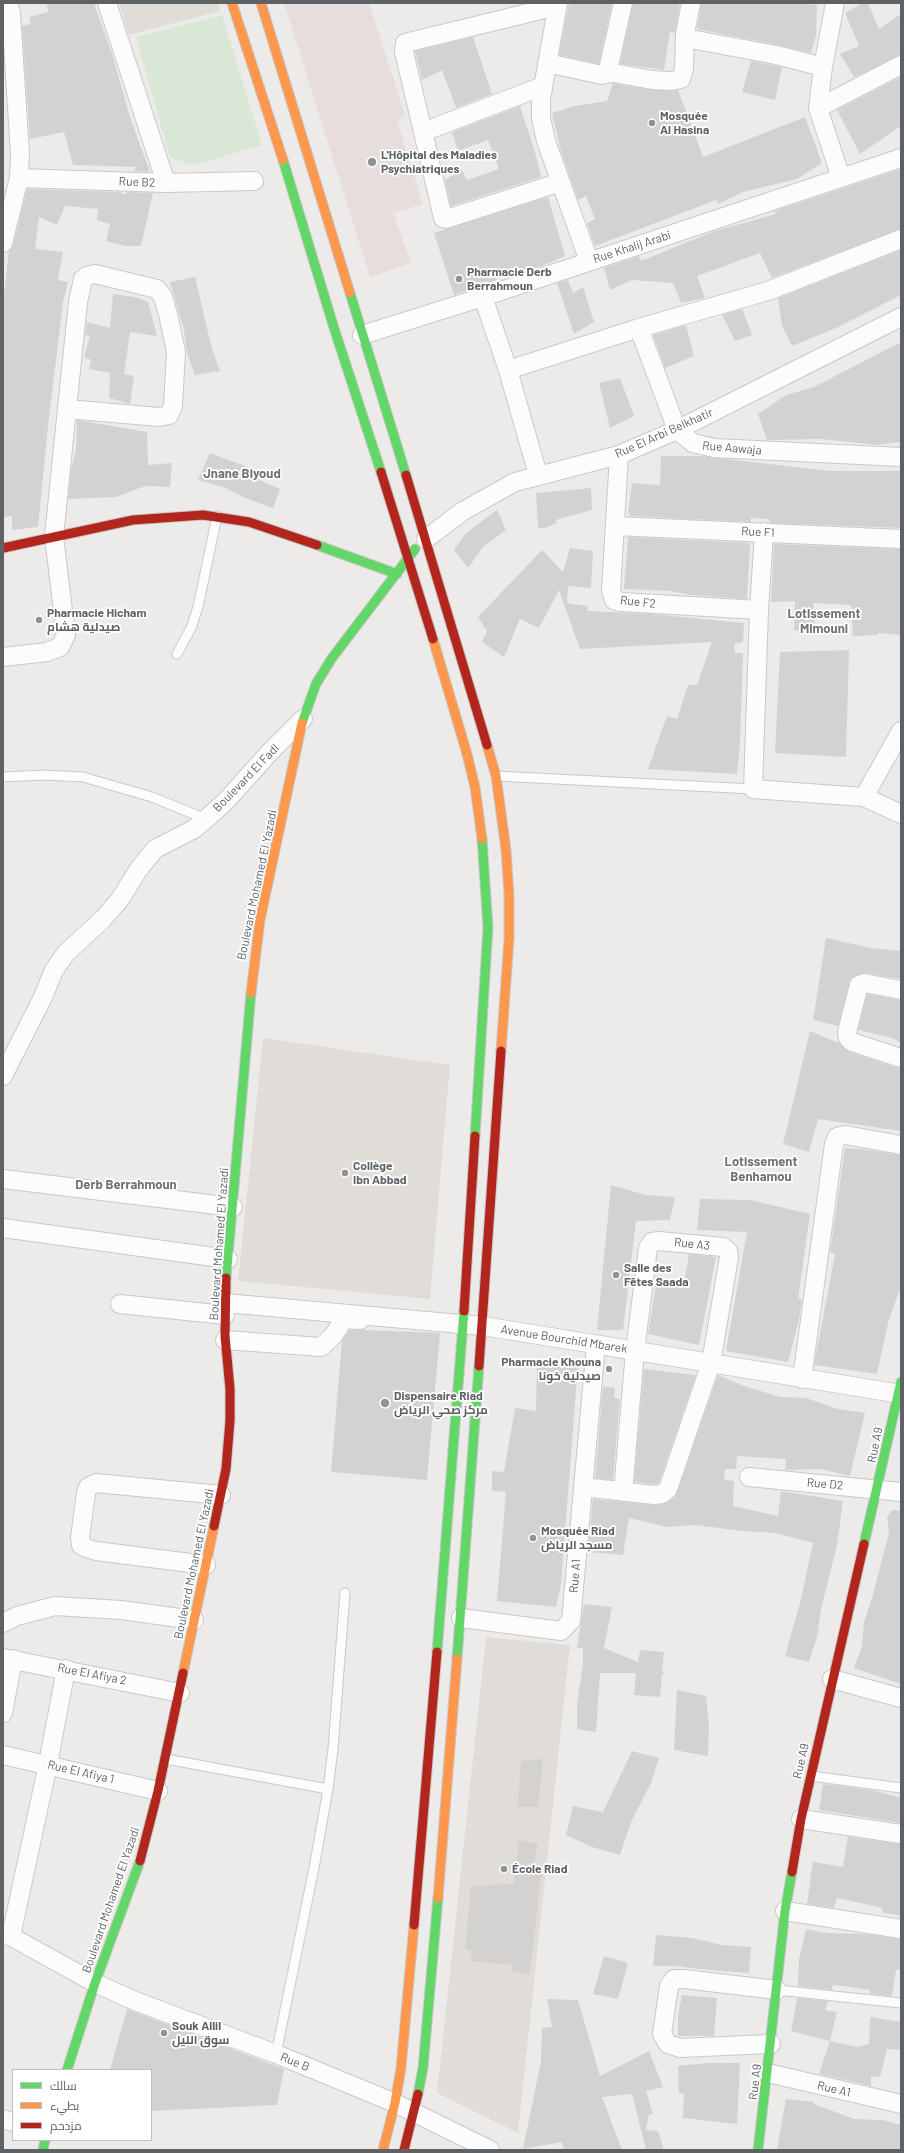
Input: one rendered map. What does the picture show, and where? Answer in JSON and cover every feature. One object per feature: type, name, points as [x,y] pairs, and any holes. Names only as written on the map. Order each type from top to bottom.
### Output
[{"type":"main road","points":[[232,3],[274,129],[334,328],[408,556],[474,787],[481,830],[486,896],[488,927],[463,1326],[423,1826],[401,2068],[395,2103],[383,2150]]},
{"type":"main road","points":[[261,3],[426,539],[496,776],[506,850],[509,939],[483,1326],[461,1618],[423,2068],[404,2150]]},
{"type":"main road","points":[[3,548],[133,520],[182,515],[217,516],[272,528],[397,574]]},
{"type":"main road","name":"Rue El Arbi Belkhatir","points":[[408,556],[426,539]]},
{"type":"main road","name":"Boulevard Mohamed El Yazadi","points":[[67,2069],[95,1983],[139,1863],[166,1759],[226,1468],[230,1420],[230,1389],[225,1309],[256,945],[303,719],[316,684],[332,658],[397,574],[408,556]]},
{"type":"main road","name":"Rue A9","points":[[758,2150],[768,2073],[785,1911],[800,1819],[900,1390]]},
{"type":"street","points":[[107,3],[166,183]]},
{"type":"street","points":[[608,72],[624,3]]},
{"type":"street","points":[[547,63],[602,74],[608,72],[652,80],[671,81],[682,79],[684,69],[685,38],[691,3]]},
{"type":"street","points":[[835,3],[823,67],[818,108],[841,178]]},
{"type":"street","points":[[561,182],[446,219],[443,218],[404,52],[405,43],[557,4],[541,99],[541,118],[546,141],[561,182],[589,261]]},
{"type":"street","points":[[3,243],[19,178],[20,132],[7,10]]},
{"type":"street","points":[[685,38],[776,55],[823,67]]},
{"type":"street","points":[[818,108],[901,65]]},
{"type":"street","points":[[423,132],[543,86]]},
{"type":"street","name":"Rue Khalij Arabi","points":[[362,335],[483,297],[901,158]]},
{"type":"street","name":"Rue B2","points":[[19,178],[166,183],[254,181]]},
{"type":"street","points":[[508,370],[639,328],[768,291],[901,239]]},
{"type":"street","points":[[3,657],[47,652],[60,648],[66,635],[66,624],[54,537],[67,409],[78,302],[83,279],[87,276],[95,274],[157,289],[163,297],[176,352],[173,406],[169,415],[159,417],[67,409]]},
{"type":"street","points":[[483,297],[508,370],[538,475]]},
{"type":"street","name":"Rue El Arbi Belkhatir","points":[[426,539],[487,496],[515,482],[619,455],[677,430],[901,317]]},
{"type":"street","points":[[639,328],[677,430]]},
{"type":"street","name":"Rue Aawaja","points":[[677,430],[693,443],[714,448],[901,457]]},
{"type":"street","name":"Rue F2","points":[[619,455],[611,591],[614,600],[621,602],[759,610]]},
{"type":"street","name":"Rue F1","points":[[615,526],[901,539]]},
{"type":"street","points":[[764,532],[759,610],[753,790],[864,797],[901,814]]},
{"type":"street","name":"Boulevard El Fadl","points":[[3,1076],[60,960],[121,898],[138,870],[155,849],[194,828],[206,819],[226,801],[268,753],[303,719]]},
{"type":"street","points":[[864,797],[901,731]]},
{"type":"street","points":[[901,990],[864,983],[859,985],[847,1032],[848,1038],[852,1042],[901,1058]]},
{"type":"street","points":[[802,1379],[834,1144],[838,1137],[844,1135],[901,1145]]},
{"type":"street","points":[[3,1179],[233,1207]]},
{"type":"street","points":[[3,1228],[228,1260]]},
{"type":"street","name":"Rue A3","points":[[659,1241],[723,1247],[728,1251],[729,1258],[711,1363],[668,1489],[662,1494],[654,1495],[623,1492],[635,1351],[648,1248],[652,1242],[659,1241]]},
{"type":"street","name":"Avenue Bourchid Mbarek","points":[[120,1304],[225,1309],[463,1326],[483,1326],[802,1379],[900,1390]]},
{"type":"street","points":[[226,1340],[322,1347],[333,1336],[341,1322],[347,1318],[463,1326]]},
{"type":"street","name":"Rue A1","points":[[461,1618],[551,1631],[561,1631],[567,1627],[571,1621],[596,1345]]},
{"type":"street","name":"Rue D2","points":[[749,1477],[901,1492]]},
{"type":"street","points":[[206,1565],[96,1551],[86,1548],[81,1544],[80,1538],[86,1493],[91,1484],[96,1483],[221,1495]]},
{"type":"street","points":[[583,1487],[623,1492]]},
{"type":"street","points":[[3,1623],[17,1616],[54,1606],[121,1610],[194,1620]]},
{"type":"street","points":[[3,1712],[8,1658]]},
{"type":"street","name":"Rue El Afiya 2","points":[[8,1658],[180,1693]]},
{"type":"street","points":[[7,1934],[48,1764],[66,1669]]},
{"type":"street","points":[[832,1679],[901,1698]]},
{"type":"street","name":"Rue El Afiya 1","points":[[3,1755],[48,1764],[158,1791]]},
{"type":"street","points":[[800,1819],[901,1834]]},
{"type":"street","points":[[785,1911],[901,1929]]},
{"type":"street","name":"Rue B","points":[[7,1934],[95,1983],[136,2002],[276,2054],[395,2103],[490,2150]]},
{"type":"street","points":[[771,2044],[680,2048],[668,2044],[662,2034],[669,1986],[674,1979],[684,1978],[777,1990]]},
{"type":"street","name":"Rue A1","points":[[768,2073],[901,2104]]},
{"type":"lane","points":[[177,654],[191,628],[198,607],[217,516]]},
{"type":"lane","points":[[3,777],[44,775],[83,777],[152,797],[206,819]]},
{"type":"lane","points":[[496,776],[753,790]]},
{"type":"lane","points":[[276,2054],[314,1868],[328,1789],[333,1749],[345,1594]]},
{"type":"lane","points":[[166,1759],[328,1789]]},
{"type":"lane","points":[[809,1776],[901,1788]]},
{"type":"lane","points":[[777,1990],[901,2003]]},
{"type":"shaded area","points":[[119,3],[218,3],[220,11],[129,35]]},
{"type":"shaded area","name":"L'Hôpital des Maladies Psychiatriques","points":[[284,3],[369,3],[405,115],[397,120],[423,204],[393,213],[411,263],[370,277]]},
{"type":"shaded area","name":"Collège Ibn Abbad","points":[[263,1038],[450,1065],[430,1299],[238,1281]]},
{"type":"shaded area","name":"École Riad","points":[[486,1637],[570,1645],[518,2133],[437,2093]]},
{"type":"green space","points":[[222,15],[262,145],[194,165],[170,158],[136,37]]},
{"type":"building","points":[[46,3],[94,3],[112,54],[130,117],[150,172],[134,171],[136,167],[73,165],[64,132],[30,139],[22,26],[31,24],[29,17],[49,12]]},
{"type":"building","points":[[569,3],[612,3],[599,64],[559,55]]},
{"type":"building","points":[[633,3],[680,3],[675,33],[670,32],[664,70],[620,64]]},
{"type":"building","points":[[701,3],[793,3],[817,5],[816,35],[811,53],[697,29]]},
{"type":"building","points":[[862,3],[868,3],[879,29],[901,14],[901,55],[854,77],[840,54],[859,46],[845,13]]},
{"type":"building","points":[[473,37],[492,94],[456,108],[442,70],[422,80],[415,51]]},
{"type":"building","points":[[751,61],[782,67],[775,100],[742,92]]},
{"type":"building","points":[[901,77],[901,126],[860,154],[837,110]]},
{"type":"building","points":[[613,83],[651,90],[678,90],[703,157],[805,117],[822,163],[797,179],[743,192],[718,204],[716,200],[595,246],[587,223],[595,219],[586,196],[578,200],[560,148],[552,113],[575,106],[607,101]]},
{"type":"building","points":[[520,106],[535,152],[541,177],[451,206],[445,180],[462,170],[467,180],[499,169],[488,140],[458,151],[452,132]]},
{"type":"building","points":[[901,169],[901,229],[772,278],[760,253],[697,276],[705,298],[681,303],[673,283],[632,280],[610,290],[604,268],[639,256],[641,261],[715,231],[776,214],[774,211]]},
{"type":"building","points":[[27,189],[120,192],[126,195],[127,192],[153,193],[141,246],[125,246],[106,241],[110,224],[97,220],[98,209],[65,206],[57,225],[39,217],[35,249],[63,252],[58,280],[68,282],[63,302],[48,426],[38,527],[12,530],[12,516],[3,517],[3,305],[9,251],[13,246]]},
{"type":"building","points":[[548,197],[565,256],[540,267],[496,276],[497,280],[454,295],[434,233]]},
{"type":"building","points":[[901,250],[901,295],[836,328],[792,346],[782,326],[778,298]]},
{"type":"building","points":[[195,277],[212,349],[220,371],[195,375],[187,353],[184,330],[170,282]]},
{"type":"building","points":[[568,280],[573,293],[583,287],[594,322],[574,334],[557,283]]},
{"type":"building","points":[[113,294],[135,297],[148,302],[157,336],[130,332],[124,374],[134,376],[130,404],[109,398],[110,373],[89,369],[91,360],[84,357],[90,336],[85,335],[87,322],[110,328]]},
{"type":"building","points":[[742,309],[752,335],[735,341],[722,315]]},
{"type":"building","points":[[686,325],[694,356],[665,368],[653,335]]},
{"type":"building","points":[[901,342],[901,442],[877,445],[821,439],[767,440],[758,414],[786,395],[814,387]]},
{"type":"building","points":[[620,378],[634,416],[610,428],[599,383]]},
{"type":"building","points":[[77,420],[147,432],[148,465],[172,463],[170,487],[145,486],[116,497],[68,499],[71,469],[76,451]]},
{"type":"building","points":[[210,453],[248,467],[246,474],[280,489],[273,508],[245,498],[226,488],[198,480]]},
{"type":"building","points":[[661,456],[700,456],[830,471],[901,471],[901,528],[770,523],[769,519],[751,518],[751,522],[630,516],[630,513],[628,513],[632,483],[660,485]]},
{"type":"building","points":[[591,488],[592,510],[556,520],[557,523],[545,528],[538,528],[536,493]]},
{"type":"building","points":[[497,510],[506,530],[483,547],[468,568],[454,550],[466,533]]},
{"type":"building","points":[[628,537],[750,543],[747,599],[690,595],[671,591],[624,589]]},
{"type":"building","points":[[774,544],[901,549],[901,635],[878,633],[878,635],[853,636],[851,605],[813,603],[815,627],[794,631],[795,601],[771,602]]},
{"type":"building","points":[[570,548],[593,551],[591,588],[568,586],[567,603],[588,606],[587,611],[650,614],[744,623],[743,642],[734,644],[735,653],[743,653],[740,745],[737,774],[648,769],[667,716],[677,719],[688,685],[697,685],[712,642],[580,649],[559,590],[539,628],[520,619],[504,657],[482,642],[487,631],[478,617],[542,550],[563,572]]},
{"type":"building","points":[[849,650],[846,757],[775,753],[780,652]]},
{"type":"building","points":[[826,938],[871,948],[901,951],[901,979],[866,973],[851,978],[838,1026],[813,1020]]},
{"type":"building","points":[[867,994],[901,1000],[901,1043],[892,1038],[858,1030]]},
{"type":"building","points":[[810,1031],[839,1043],[849,1052],[901,1069],[901,1131],[818,1119],[809,1152],[783,1144]]},
{"type":"building","points":[[845,1148],[901,1155],[901,1286],[889,1319],[877,1374],[814,1365],[835,1254],[830,1253]]},
{"type":"building","name":"Salle des Fêtes Saada","points":[[611,1185],[646,1195],[675,1197],[670,1220],[636,1221],[623,1330],[597,1330]]},
{"type":"building","points":[[700,1199],[750,1200],[810,1214],[798,1299],[802,1299],[799,1320],[788,1362],[726,1351],[747,1232],[697,1230]]},
{"type":"building","points":[[689,1254],[716,1257],[699,1345],[648,1334],[657,1277],[684,1284]]},
{"type":"building","name":"Dispensaire Riad مركز صحي الرياض","points":[[349,1330],[440,1333],[427,1480],[331,1472],[342,1341]]},
{"type":"building","name":"Mosquée Riad مسجد الرياض","points":[[562,1361],[578,1364],[561,1584],[556,1607],[497,1601],[506,1492],[492,1491],[492,1471],[504,1472],[515,1408],[536,1411],[537,1362]]},
{"type":"building","points":[[644,1369],[696,1375],[659,1483],[654,1484],[634,1482]]},
{"type":"building","points":[[718,1375],[741,1385],[780,1397],[806,1398],[838,1409],[865,1413],[850,1476],[820,1469],[785,1470],[786,1459],[737,1456],[736,1469],[725,1469],[724,1480],[734,1481],[733,1506],[778,1516],[781,1491],[843,1501],[837,1545],[821,1609],[817,1637],[809,1662],[785,1656],[800,1603],[813,1543],[776,1533],[743,1531],[695,1525],[667,1527],[629,1518],[623,1555],[588,1552],[593,1499],[655,1505],[668,1502],[675,1497]]},
{"type":"building","points":[[603,1386],[615,1388],[614,1398],[620,1399],[613,1480],[595,1478]]},
{"type":"building","points":[[892,1510],[901,1511],[901,1684],[854,1668],[862,1646],[864,1622],[872,1598],[889,1533],[887,1517]]},
{"type":"building","points":[[584,1604],[612,1607],[604,1648],[638,1662],[640,1650],[664,1652],[662,1671],[666,1673],[662,1674],[660,1697],[634,1695],[636,1673],[600,1673],[596,1732],[577,1729],[577,1703],[583,1664],[583,1648],[577,1648]]},
{"type":"building","points":[[677,1690],[706,1696],[709,1725],[708,1756],[674,1750]]},
{"type":"building","points":[[632,1751],[659,1758],[651,1783],[631,1822],[620,1855],[592,1847],[566,1835],[573,1806],[603,1812]]},
{"type":"building","points":[[543,1759],[538,1807],[518,1807],[521,1761]]},
{"type":"building","points":[[823,1784],[872,1790],[901,1798],[901,1823],[819,1810]]},
{"type":"building","points":[[848,1837],[901,1844],[901,1915],[882,1913],[883,1908],[837,1898],[834,1908],[807,1904],[813,1862],[843,1867]]},
{"type":"building","points":[[519,1840],[538,1844],[533,1866],[542,1868],[530,1975],[512,1972],[512,1965],[470,1961],[472,1951],[465,1949],[471,1886],[514,1884]]},
{"type":"building","points":[[806,1929],[826,1933],[865,1934],[901,1939],[901,1970],[896,1970],[892,1996],[870,1994],[870,1990],[844,1986],[833,1985],[832,1990],[798,1986],[799,1959]]},
{"type":"building","points":[[656,1935],[692,1938],[722,1945],[751,1947],[749,1973],[676,1966],[653,1966]]},
{"type":"building","points":[[604,1956],[628,1963],[618,1999],[593,1994]]},
{"type":"building","points":[[682,1995],[717,1998],[714,2036],[678,2036],[678,2016]]},
{"type":"building","points":[[797,1998],[828,2001],[825,2010],[837,2012],[830,2041],[791,2031]]},
{"type":"building","points":[[547,1999],[578,2000],[600,2076],[649,2051],[663,2087],[646,2091],[653,2114],[649,2114],[646,2130],[658,2131],[664,2150],[646,2150],[632,2094],[602,2097],[622,2150],[564,2150],[562,2142],[523,2149],[541,2061],[542,2028],[552,2027]]},
{"type":"building","name":"Souk Allil سوق الليل","points":[[127,2009],[284,2069],[277,2105],[152,2111],[152,2069],[110,2069]]},
{"type":"building","points":[[870,2017],[901,2022],[901,2050],[887,2049],[880,2077],[871,2076],[871,2086],[819,2074],[830,2041],[857,2047],[869,2044]]},
{"type":"building","points":[[708,2063],[740,2063],[737,2124],[683,2118],[684,2094],[679,2093],[678,2066]]},
{"type":"building","points":[[786,2099],[814,2102],[814,2104],[854,2119],[882,2120],[901,2125],[901,2150],[777,2150]]},
{"type":"traffic: fast","points":[[283,160],[334,328],[381,472]]},
{"type":"traffic: fast","points":[[350,293],[406,475]]},
{"type":"traffic: fast","points":[[317,545],[397,574]]},
{"type":"traffic: fast","points":[[302,723],[316,684],[332,658],[415,549]]},
{"type":"traffic: fast","points":[[475,1136],[488,927],[482,839]]},
{"type":"traffic: fast","points":[[226,1278],[251,993]]},
{"type":"traffic: fast","points":[[437,1652],[464,1311]]},
{"type":"traffic: fast","points":[[457,1659],[479,1366]]},
{"type":"traffic: fast","points":[[864,1544],[901,1382]]},
{"type":"traffic: fast","points":[[67,2069],[95,1983],[140,1861]]},
{"type":"traffic: fast","points":[[758,2150],[785,1911],[792,1872]]},
{"type":"traffic: fast","points":[[418,2094],[423,2068],[438,1898]]},
{"type":"traffic: fast","points":[[43,2150],[45,2141]]},
{"type":"traffic: slow","points":[[232,3],[283,160]]},
{"type":"traffic: slow","points":[[261,3],[350,293]]},
{"type":"traffic: slow","points":[[433,639],[467,754],[475,787],[482,839]]},
{"type":"traffic: slow","points":[[251,993],[260,920],[302,723]]},
{"type":"traffic: slow","points":[[487,745],[496,776],[506,850],[509,895],[509,939],[501,1051]]},
{"type":"traffic: slow","points":[[183,1673],[214,1526]]},
{"type":"traffic: slow","points":[[438,1898],[457,1659]]},
{"type":"traffic: slow","points":[[383,2150],[395,2103],[401,2068],[414,1925]]},
{"type":"traffic: jam","points":[[381,472],[433,639]]},
{"type":"traffic: jam","points":[[406,475],[487,745]]},
{"type":"traffic: jam","points":[[3,548],[133,520],[203,515],[249,522],[317,545]]},
{"type":"traffic: jam","points":[[479,1366],[501,1051]]},
{"type":"traffic: jam","points":[[464,1311],[475,1136]]},
{"type":"traffic: jam","points":[[214,1526],[226,1469],[230,1420],[230,1389],[225,1336],[226,1278]]},
{"type":"traffic: jam","points":[[792,1872],[801,1819],[864,1544]]},
{"type":"traffic: jam","points":[[414,1925],[437,1652]]},
{"type":"traffic: jam","points":[[140,1861],[158,1791],[183,1673]]},
{"type":"traffic: jam","points":[[404,2150],[418,2094]]},
{"type":"place","name":"Mosquée Al Hasina","points":[[652,123]]},
{"type":"place","name":"L'Hôpital des Maladies Psychiatriques","points":[[372,162]]},
{"type":"place","name":"Pharmacie Derb Berrahmoun","points":[[459,279]]},
{"type":"place","name":"Pharmacie Hicham صيدلية هشام","points":[[39,620]]},
{"type":"place","name":"Collège Ibn Abbad","points":[[345,1173]]},
{"type":"place","name":"Salle des Fêtes Saada","points":[[616,1275]]},
{"type":"place","name":"Pharmacie Khouna صيدلية خونا","points":[[609,1369]]},
{"type":"place","name":"Dispensaire Riad مركز صحي الرياض","points":[[385,1403]]},
{"type":"place","name":"Mosquée Riad مسجد الرياض","points":[[533,1538]]},
{"type":"place","name":"École Riad","points":[[504,1869]]},
{"type":"place","name":"Souk Allil سوق الليل","points":[[164,2033]]},
{"type":"district","name":"Jnane Biyoud","points":[[242,474]]},
{"type":"district","name":"Lotissement Mimouni","points":[[824,622]]},
{"type":"district","name":"Lotissement Benhamou","points":[[761,1170]]},
{"type":"district","name":"Derb Berrahmoun","points":[[126,1185]]}]
